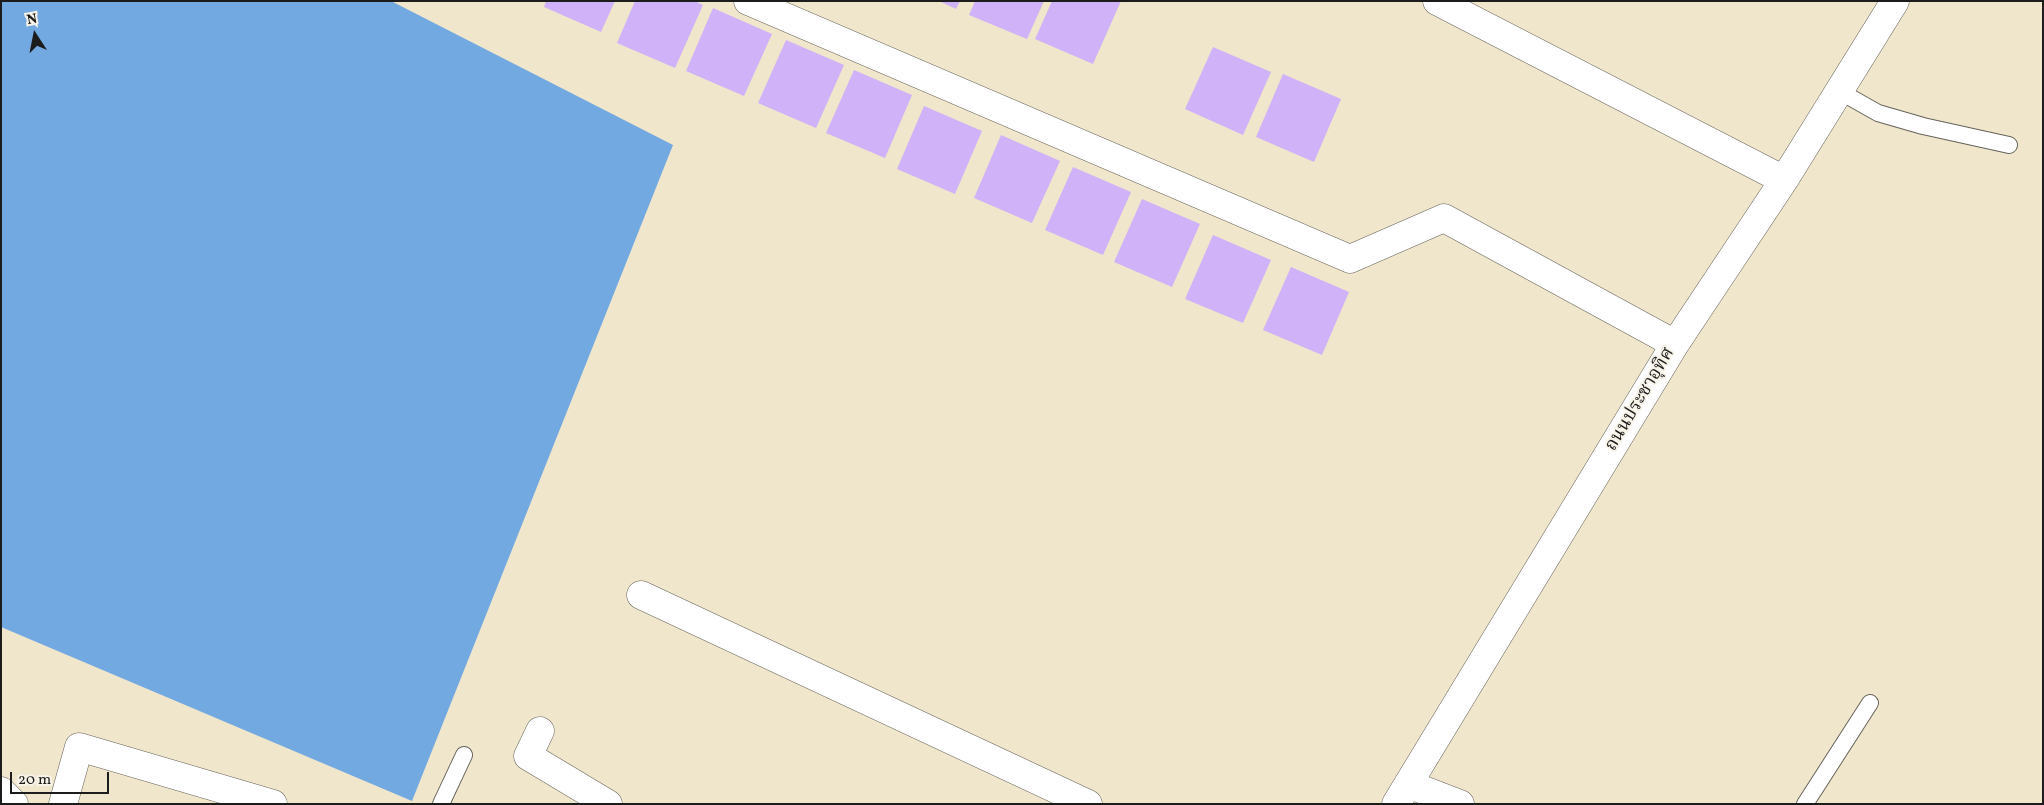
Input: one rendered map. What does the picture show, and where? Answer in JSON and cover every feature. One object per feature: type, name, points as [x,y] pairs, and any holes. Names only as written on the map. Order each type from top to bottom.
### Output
[{"type":"street","points":[[748,1],[1350,259],[1444,218],[1675,344]]},
{"type":"street","points":[[1437,1],[1784,180]]},
{"type":"street","name":"ถนนประชาอุทิศ","points":[[1402,794],[1675,344],[1784,180],[1895,1]]},
{"type":"street","points":[[641,595],[1088,804]]},
{"type":"street","points":[[540,730],[528,756],[608,804]]},
{"type":"street","points":[[63,804],[79,747],[273,804]]},
{"type":"street","points":[[1,791],[14,804]]},
{"type":"street","points":[[1402,794],[1460,804]]},
{"type":"lane","points":[[1839,91],[1878,113],[1923,126],[2009,145]]},
{"type":"lane","points":[[1805,804],[1870,703]]},
{"type":"lane","points":[[441,804],[464,755]]},
{"type":"water","points":[[1,1],[391,1],[673,145],[412,801],[1,627]]},
{"type":"building","points":[[546,1],[615,1],[601,32],[544,7]]},
{"type":"building","points":[[635,1],[695,1],[703,5],[675,68],[617,43]]},
{"type":"building","points":[[939,1],[960,1],[956,9]]},
{"type":"building","points":[[975,1],[1044,1],[1027,39],[969,15]]},
{"type":"building","points":[[1052,1],[1121,1],[1093,64],[1035,39]]},
{"type":"building","points":[[713,8],[772,34],[744,96],[686,71]]},
{"type":"building","points":[[786,40],[844,65],[816,128],[758,103]]},
{"type":"building","points":[[1213,47],[1271,72],[1243,135],[1185,109]]},
{"type":"building","points":[[854,70],[912,95],[885,158],[826,133]]},
{"type":"building","points":[[1283,74],[1341,99],[1314,162],[1256,137]]},
{"type":"building","points":[[924,106],[982,131],[955,194],[897,169]]},
{"type":"building","points":[[1001,135],[1060,161],[1032,223],[974,198]]},
{"type":"building","points":[[1073,167],[1131,192],[1103,255],[1045,230]]},
{"type":"building","points":[[1142,199],[1200,224],[1172,287],[1114,262]]},
{"type":"building","points":[[1213,235],[1271,260],[1243,323],[1185,299]]},
{"type":"building","points":[[1291,267],[1349,292],[1322,355],[1263,330]]}]
